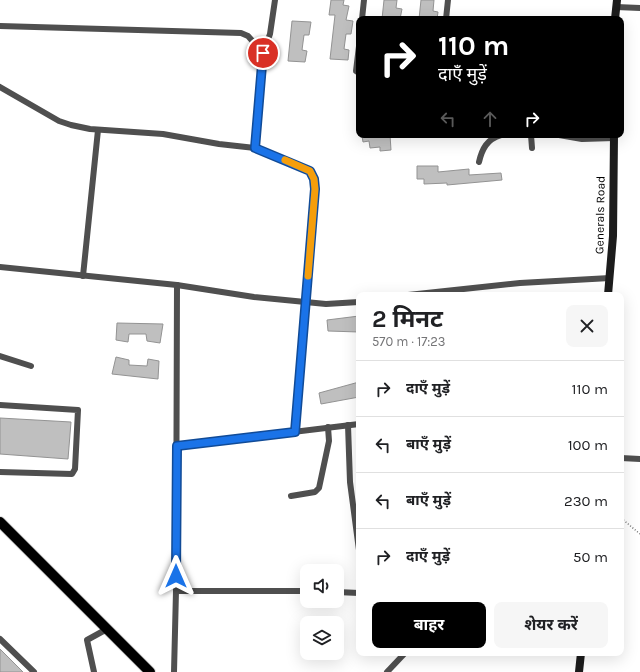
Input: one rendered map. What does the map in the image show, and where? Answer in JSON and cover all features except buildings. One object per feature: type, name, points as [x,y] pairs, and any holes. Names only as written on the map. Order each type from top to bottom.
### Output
[{"type":"main road","points":[[0,522],[150,672]]},
{"type":"street","points":[[255,148],[263,53],[270,34],[275,0]]},
{"type":"street","points":[[362,16],[364,0]]},
{"type":"street","points":[[446,16],[448,0]]},
{"type":"street","points":[[615,16],[617,4],[640,8]]},
{"type":"street","points":[[0,26],[241,33],[248,36],[263,53]]},
{"type":"street","points":[[0,87],[59,121],[71,125],[98,130],[163,134],[219,144],[255,148],[302,166],[310,171],[314,179],[315,189],[295,432]]},
{"type":"street","points":[[83,276],[98,130]]},
{"type":"street","points":[[479,162],[484,146],[489,140],[494,138]]},
{"type":"street","points":[[531,138],[532,148]]},
{"type":"street","points":[[576,138],[593,138]]},
{"type":"street","name":"Generals Road","points":[[608,292],[613,236],[614,138]]},
{"type":"street","points":[[0,267],[177,285],[254,297],[326,304],[356,302]]},
{"type":"street","points":[[436,292],[520,283],[610,278]]},
{"type":"street","points":[[174,672],[176,591],[177,285]]},
{"type":"street","points":[[0,356],[31,366]]},
{"type":"street","points":[[0,405],[78,410],[75,469],[72,474],[0,472]]},
{"type":"street","points":[[177,446],[356,424]]},
{"type":"street","points":[[348,425],[350,482],[356,527]]},
{"type":"street","points":[[291,496],[315,492],[319,488],[329,441],[328,427]]},
{"type":"street","points":[[624,458],[639,458]]},
{"type":"street","points":[[176,591],[300,592]]},
{"type":"street","points":[[344,592],[356,593]]},
{"type":"street","points":[[94,672],[88,640],[107,629]]},
{"type":"street","points":[[0,639],[34,672]]},
{"type":"street","points":[[387,672],[402,656]]},
{"type":"street","points":[[579,672],[581,656]]},
{"type":"path","points":[[624,521],[640,534]]},
{"type":"slow traffic","points":[[285,160],[302,166],[310,171],[314,179],[315,189],[308,276]]},
{"type":"route","points":[[176,576],[177,446],[295,432],[315,189],[314,179],[310,171],[302,166],[272,156],[264,150],[255,148],[263,53]]}]
